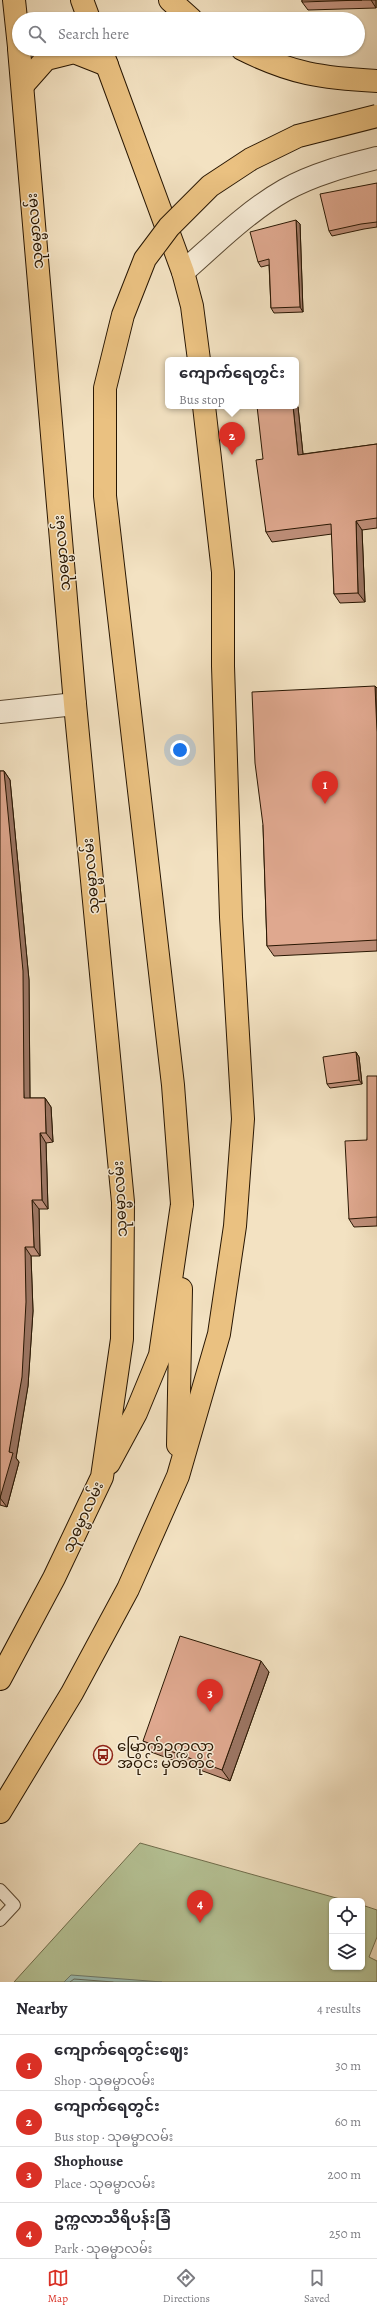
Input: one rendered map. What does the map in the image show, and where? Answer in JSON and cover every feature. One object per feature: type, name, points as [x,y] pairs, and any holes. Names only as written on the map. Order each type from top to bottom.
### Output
[{"type":"main road","name":"သုဓမ္မာလမ်း","points":[[14,0],[15,12]]},
{"type":"main road","points":[[82,0],[86,12]]},
{"type":"main road","points":[[170,0],[183,12]]},
{"type":"main road","name":"သုဓမ္မာလမ်း","points":[[0,1679],[54,1578],[102,1476],[122,1339],[123,1202],[75,704],[20,56]]},
{"type":"main road","points":[[23,85],[46,59],[58,56]]},
{"type":"main road","points":[[256,56],[270,63],[302,73],[336,79],[377,81]]},
{"type":"main road","points":[[104,57],[183,272],[192,306],[199,357]]},
{"type":"main road","points":[[178,1476],[182,1204],[173,1085],[106,496],[105,388],[123,315],[145,259],[169,227],[210,186],[251,159],[298,136],[377,116]]},
{"type":"main road","points":[[0,1812],[72,1693],[128,1589],[178,1476],[219,1334],[235,1226],[242,1119],[231,917],[223,666],[223,572],[204,409]]},
{"type":"main road","points":[[102,1476],[136,1413],[160,1355],[182,1204]]},
{"type":"street","points":[[183,272],[261,206],[285,190],[332,170],[377,158]]},
{"type":"street","points":[[0,712],[75,704]]},
{"type":"lane","points":[[0,1890],[14,1905],[0,1920]]},
{"type":"green space","points":[[140,1843],[336,1898],[329,1898],[329,1970],[365,1970],[365,1906],[377,1910],[377,1937],[369,1957],[377,1961],[377,1982],[14,1982]]},
{"type":"water","points":[[71,1975],[162,1982],[64,1982]]},
{"type":"building","points":[[302,0],[362,0],[302,2]]},
{"type":"building","points":[[377,183],[377,222],[329,231],[320,194]]},
{"type":"building","points":[[296,220],[300,307],[271,308],[269,259],[258,262],[250,232]]},
{"type":"building","points":[[257,409],[293,409],[298,455],[377,444],[377,518],[356,521],[358,593],[334,594],[331,524],[266,532],[256,460],[263,459]]},
{"type":"building","points":[[375,686],[377,732],[377,940],[267,946],[263,825],[255,763],[252,692]]},
{"type":"building","points":[[0,771],[4,771],[23,971],[24,1098],[45,1098],[46,1133],[40,1133],[42,1200],[32,1200],[34,1247],[25,1247],[26,1302],[22,1377],[9,1452],[13,1453],[0,1498]]},
{"type":"building","points":[[356,1052],[359,1080],[327,1084],[323,1057]]},
{"type":"building","points":[[367,1076],[377,1076],[377,1217],[349,1219],[345,1141],[367,1140]]},
{"type":"building","points":[[180,1636],[261,1661],[222,1770],[143,1741]]},
{"type":"place","name":"ကျောက်ရေတွင်း","points":[[232,455]]},
{"type":"place","name":"ကျောက်ရေတွင်းဈေး","points":[[325,804]]},
{"type":"place","name":"Shophouse","points":[[210,1712]]},
{"type":"place","name":"မြောက်ဥက္ကလာ အဝိုင်း မှတ်တိုင်","points":[[103,1755]]},
{"type":"place","name":"ဥက္ကလာသီရိပန်းခြံ","points":[[200,1923]]}]
